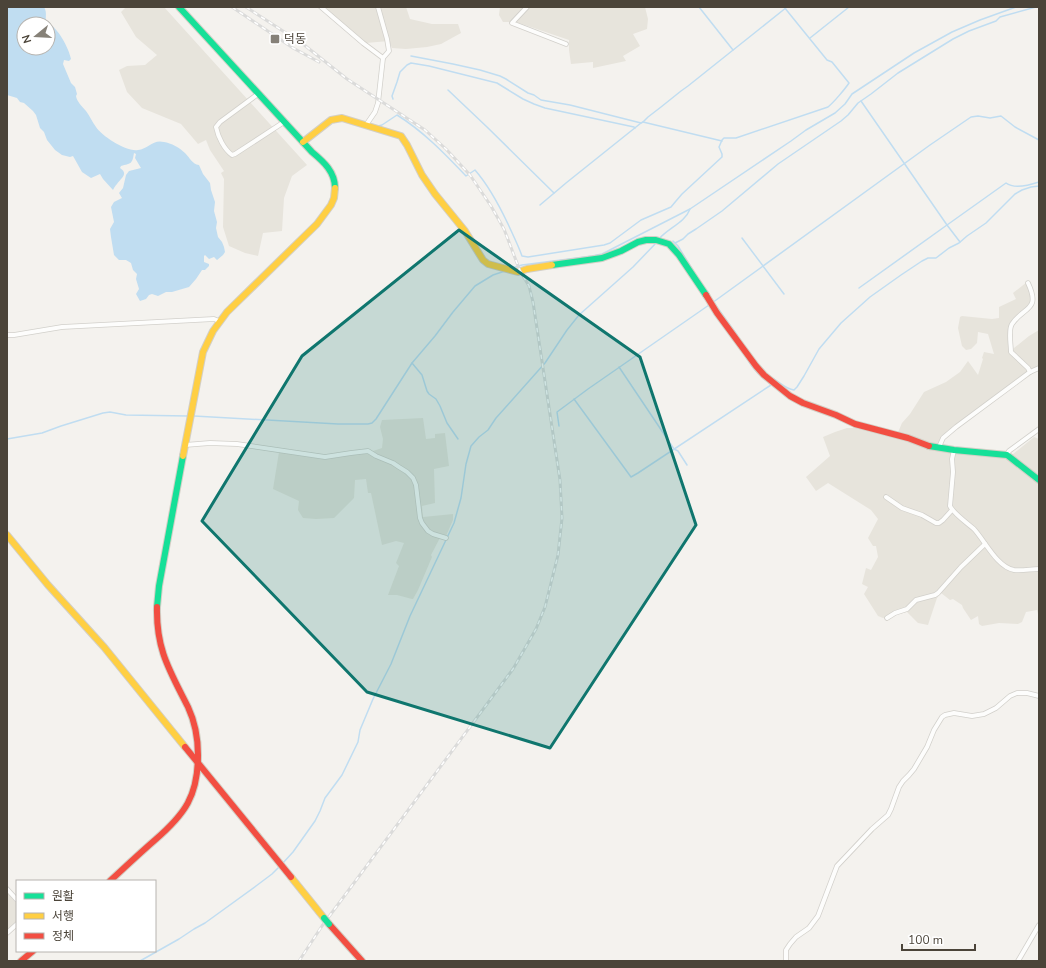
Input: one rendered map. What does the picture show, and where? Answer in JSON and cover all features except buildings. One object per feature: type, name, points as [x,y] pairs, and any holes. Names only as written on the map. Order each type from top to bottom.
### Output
[{"type":"main road","points":[[111,880],[172,825],[182,814],[196,782],[198,750],[195,728],[168,668],[161,647],[157,620],[157,604],[159,586],[203,352],[208,340],[226,312],[321,221],[332,204],[336,185],[332,174],[322,161],[258,94],[179,7]]},
{"type":"main road","points":[[303,142],[331,120],[342,118],[401,136],[422,175],[435,194],[465,231],[483,260],[488,264],[513,271],[518,272],[527,269],[602,258],[646,240],[656,240],[668,244],[679,255],[717,313],[756,366],[764,375],[790,396],[803,403],[836,415],[854,424],[908,438],[930,446],[1007,455],[1039,480]]},
{"type":"main road","points":[[7,535],[48,585],[104,648],[324,918],[362,961]]},
{"type":"main road","points":[[21,961],[32,952]]},
{"type":"street","points":[[321,7],[383,58]]},
{"type":"street","points":[[366,125],[375,112],[378,103],[383,58],[389,51],[378,7]]},
{"type":"street","points":[[527,7],[512,22],[566,44]]},
{"type":"street","points":[[258,94],[220,122],[216,127],[217,134],[228,152],[232,155],[235,154],[284,122]]},
{"type":"street","points":[[1028,283],[1032,291],[1033,299],[1031,306],[1011,325],[1010,330],[1011,352],[1028,368],[1030,372]]},
{"type":"street","points":[[7,335],[14,336],[62,327],[214,319],[219,321]]},
{"type":"street","points":[[939,447],[943,438],[956,426],[1030,372],[1039,368]]},
{"type":"street","points":[[1007,455],[1039,429]]},
{"type":"street","points":[[185,445],[210,443],[238,444],[325,457],[368,451],[400,467],[413,478],[416,485],[422,523],[428,531],[446,538]]},
{"type":"street","points":[[954,450],[952,459],[953,472],[950,506],[952,510],[974,530],[1000,562],[1006,567],[1013,570],[1039,569]]},
{"type":"street","points":[[886,497],[902,508],[922,515],[936,523],[943,520],[952,510]]},
{"type":"street","points":[[887,618],[907,608],[916,600],[938,593],[985,544]]},
{"type":"street","points":[[786,961],[786,950],[790,944],[796,937],[810,928],[818,916],[837,866],[872,829],[888,815],[899,786],[914,769],[942,717],[954,713],[972,716],[984,714],[996,708],[1010,696],[1017,693],[1027,693],[1039,696]]},
{"type":"street","points":[[7,889],[16,899]]},
{"type":"street","points":[[7,932],[16,925]]},
{"type":"street","points":[[1018,961],[1039,925]]},
{"type":"highlighted area","points":[[459,230],[640,357],[696,525],[550,748],[367,692],[202,521],[302,356]]},
{"type":"shaded area","points":[[126,7],[164,7],[307,165],[292,176],[284,198],[282,231],[263,233],[258,256],[245,253],[229,246],[223,227],[224,179],[221,173],[224,171],[210,150],[206,140],[198,144],[181,124],[142,108],[127,92],[119,70],[127,66],[145,65],[157,55],[136,37],[121,12]]},
{"type":"shaded area","points":[[327,7],[406,7],[410,19],[432,24],[458,24],[461,33],[441,44],[427,47],[406,49],[392,48],[389,41],[366,43],[327,10]]},
{"type":"shaded area","points":[[500,7],[645,7],[648,19],[647,29],[633,34],[640,46],[623,56],[626,61],[593,68],[593,62],[571,64],[569,40],[516,22],[503,22],[499,15]]},
{"type":"shaded area","points":[[1027,282],[1031,293],[1031,301],[1027,308],[1009,324],[1010,353],[1012,355],[1014,348],[1039,330],[1039,366],[942,437],[937,444],[1007,459],[1034,437],[1039,439],[1039,618],[1037,610],[1026,612],[1022,622],[1018,624],[999,623],[982,626],[979,624],[978,616],[971,620],[962,605],[953,599],[950,600],[941,593],[937,598],[928,625],[918,623],[907,612],[883,618],[878,616],[864,594],[868,587],[862,584],[866,568],[871,570],[878,557],[876,546],[873,546],[868,538],[878,519],[871,510],[828,483],[816,491],[806,477],[830,456],[823,437],[847,428],[861,428],[896,437],[902,423],[910,414],[924,392],[946,382],[960,372],[968,361],[978,375],[984,352],[994,354],[988,334],[978,332],[977,343],[971,349],[966,350],[962,346],[958,328],[960,317],[999,318],[999,307],[1016,299],[1013,293]]},
{"type":"shaded area","points":[[423,418],[426,439],[435,438],[435,434],[445,433],[449,466],[434,469],[435,503],[422,506],[423,517],[453,514],[453,520],[446,536],[442,534],[431,555],[432,557],[418,590],[412,599],[397,595],[388,595],[399,566],[396,563],[404,543],[396,541],[382,545],[371,493],[368,493],[366,479],[355,480],[354,498],[334,518],[303,518],[298,510],[299,501],[273,489],[279,452],[326,459],[350,454],[367,453],[382,448],[383,439],[380,427],[382,420]]},
{"type":"shaded area","points":[[7,893],[16,903],[16,922],[7,930]]},
{"type":"water","points":[[7,7],[44,7],[46,16],[16,16],[16,56],[56,56],[56,30],[70,54],[71,59],[69,61],[64,60],[63,64],[71,83],[75,87],[77,100],[99,131],[115,143],[127,149],[138,150],[160,141],[170,143],[181,149],[193,162],[199,165],[203,174],[210,183],[215,202],[214,211],[217,222],[216,228],[218,237],[222,242],[225,252],[223,255],[217,260],[214,257],[209,259],[205,255],[204,262],[209,264],[209,266],[205,270],[202,270],[189,287],[172,292],[166,292],[158,296],[152,294],[146,299],[140,301],[136,294],[139,289],[136,279],[137,274],[133,270],[131,263],[126,260],[119,260],[114,255],[110,229],[114,222],[111,207],[114,202],[122,198],[119,193],[123,188],[126,175],[129,171],[141,168],[135,158],[136,154],[134,153],[133,160],[129,164],[121,166],[120,168],[123,170],[124,174],[113,190],[100,174],[91,178],[82,172],[73,156],[70,157],[62,155],[55,150],[40,128],[36,115],[17,98],[7,95]]},
{"type":"waterway","points":[[699,7],[733,50]]},
{"type":"waterway","points":[[378,126],[397,115],[407,121],[442,151],[466,176],[475,170],[497,203],[522,256],[528,257],[604,245],[610,243],[641,220],[671,207],[682,194],[722,157],[719,147],[724,138],[736,138],[828,107],[847,86],[849,83],[832,62],[827,60],[784,7]]},
{"type":"waterway","points":[[411,56],[480,70],[500,76],[541,100],[570,105],[641,123],[787,7]]},
{"type":"waterway","points":[[810,38],[849,7]]},
{"type":"waterway","points":[[659,239],[680,222],[688,214],[690,209],[806,130],[835,113],[845,104],[852,94],[914,53],[952,32],[1016,7]]},
{"type":"waterway","points":[[675,243],[722,211],[778,164],[841,121],[858,103],[898,73],[953,39],[969,31],[996,21],[1000,17],[1036,7]]},
{"type":"waterway","points":[[393,99],[392,96],[400,72],[411,63],[497,83],[523,99],[545,108],[635,128]]},
{"type":"waterway","points":[[448,90],[554,193]]},
{"type":"waterway","points":[[861,101],[947,225],[1006,183],[1009,185],[1018,186],[1039,182]]},
{"type":"waterway","points":[[712,303],[971,117],[978,116],[990,118],[1001,116],[1015,127],[1039,140]]},
{"type":"waterway","points":[[643,122],[722,141]]},
{"type":"waterway","points":[[540,205],[641,123]]},
{"type":"waterway","points":[[772,378],[785,387],[794,390],[804,376],[819,349],[841,323],[870,297],[922,261],[928,258],[936,258],[949,248],[959,243],[986,223],[1015,194],[1022,190],[1039,186]]},
{"type":"waterway","points":[[512,268],[522,265],[602,254],[690,209]]},
{"type":"waterway","points":[[859,288],[947,225],[960,242]]},
{"type":"waterway","points":[[742,238],[784,294]]},
{"type":"waterway","points":[[673,241],[678,246],[699,280]]},
{"type":"waterway","points":[[282,864],[293,852],[315,821],[325,798],[342,775],[358,742],[360,730],[373,699],[391,664],[410,616],[454,523],[461,498],[466,464],[471,446],[488,430],[496,418],[545,363],[579,315],[633,267],[657,242]]},
{"type":"waterway","points":[[194,416],[338,424],[372,423],[412,363],[475,286],[493,275],[505,271]]},
{"type":"waterway","points":[[707,293],[737,335]]},
{"type":"waterway","points":[[559,426],[557,412],[709,305]]},
{"type":"waterway","points":[[746,357],[756,371],[776,388]]},
{"type":"waterway","points":[[412,363],[422,375],[427,391],[436,399],[447,423],[458,439]]},
{"type":"waterway","points":[[619,367],[674,449],[678,451],[687,465]]},
{"type":"waterway","points":[[574,399],[631,477],[771,385]]},
{"type":"waterway","points":[[7,439],[42,433],[110,412],[126,415],[188,416]]},
{"type":"waterway","points":[[156,952],[205,923],[272,874],[279,867]]},
{"type":"waterway","points":[[140,961],[156,952]]},
{"type":"railway","points":[[232,7],[293,48],[319,62]]},
{"type":"railway","points":[[246,7],[303,44],[347,79],[425,130],[446,149],[470,175],[491,206],[504,229],[520,271],[529,286],[533,302],[560,480],[562,518],[558,555],[545,607],[536,629],[513,669],[322,926],[299,961]]},
{"type":"traffic: fast","points":[[179,7],[312,152],[325,164],[331,172],[335,182],[335,188]]},
{"type":"traffic: fast","points":[[552,265],[602,258],[621,251],[638,242],[656,240],[669,244],[679,255],[706,295]]},
{"type":"traffic: fast","points":[[929,446],[1007,455],[1039,480]]},
{"type":"traffic: fast","points":[[157,607],[159,586],[183,456]]},
{"type":"traffic: fast","points":[[324,918],[329,924]]},
{"type":"traffic: slow","points":[[303,142],[331,120],[342,118],[401,136],[422,175],[435,194],[465,231],[483,260],[488,264],[518,272],[552,265]]},
{"type":"traffic: slow","points":[[183,456],[203,352],[213,331],[227,312],[317,224],[331,205],[334,198],[335,188]]},
{"type":"traffic: slow","points":[[7,535],[48,585],[104,647],[185,747]]},
{"type":"traffic: slow","points":[[291,877],[324,918]]},
{"type":"traffic: jam","points":[[706,295],[717,313],[756,366],[764,375],[790,396],[803,403],[836,415],[855,424],[908,438],[929,446]]},
{"type":"traffic: jam","points":[[111,880],[174,822],[188,803],[196,782],[198,755],[196,731],[188,707],[165,660],[159,636],[157,607]]},
{"type":"traffic: jam","points":[[185,747],[291,877]]},
{"type":"traffic: jam","points":[[329,924],[362,961]]},
{"type":"traffic: jam","points":[[21,961],[32,952]]},
{"type":"place","name":"덕동","points":[[275,39]]}]
